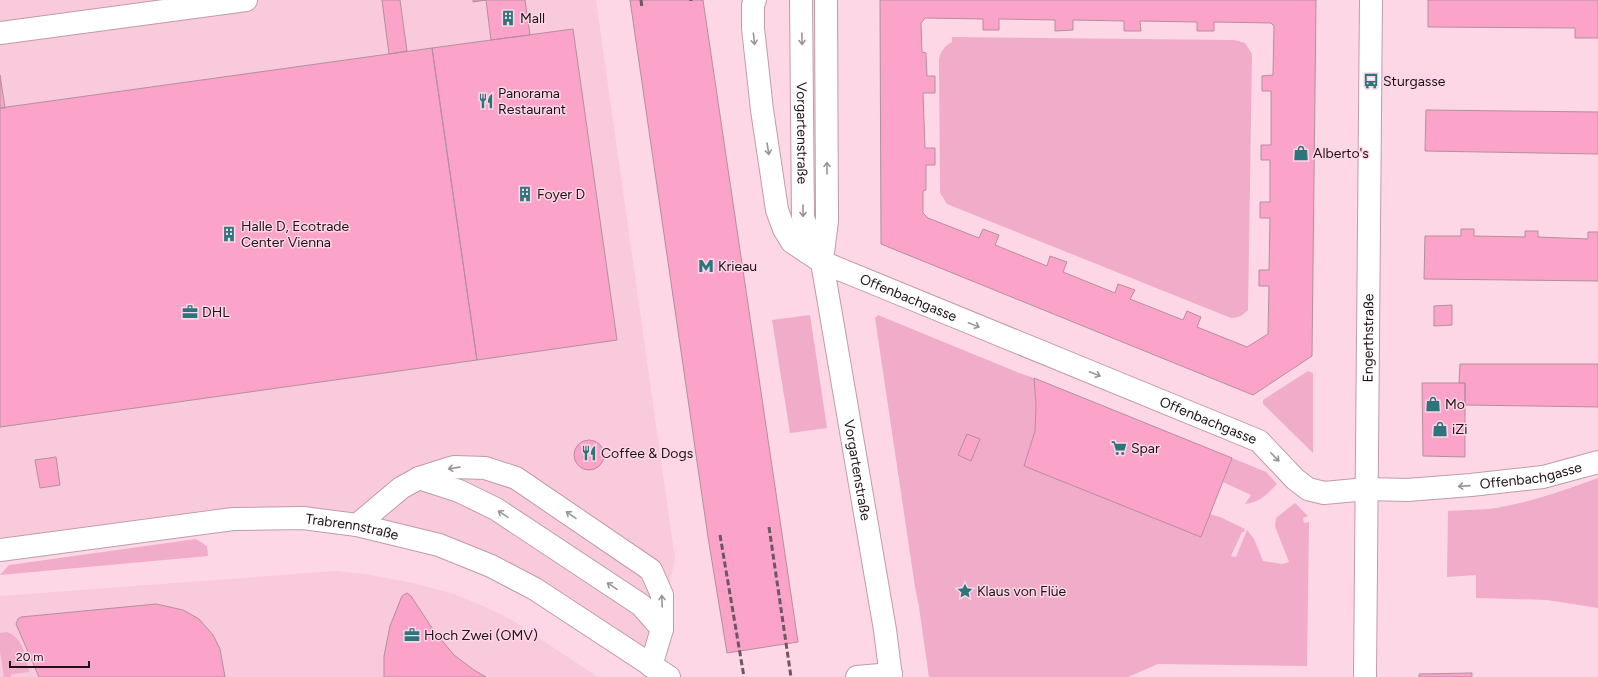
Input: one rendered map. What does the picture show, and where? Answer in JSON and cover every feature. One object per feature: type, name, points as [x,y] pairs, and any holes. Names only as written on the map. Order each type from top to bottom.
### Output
[{"type":"street","points":[[0,33],[246,0]]},
{"type":"street","name":"Offenbachgasse","points":[[755,0],[753,5],[752,28],[762,110],[777,210],[784,229],[792,242],[822,262],[1259,441],[1295,479],[1308,489],[1324,493],[1367,489],[1414,489],[1471,485],[1543,478],[1598,462]]},
{"type":"street","name":"Vorgartenstraße","points":[[801,0],[802,218],[822,262],[885,630],[891,675]]},
{"type":"street","name":"Vorgartenstraße","points":[[822,262],[826,221],[826,0]]},
{"type":"street","name":"Engerthstraße","points":[[1365,677],[1371,0]]},
{"type":"street","points":[[357,525],[401,488],[419,478],[454,467],[485,468],[516,478],[651,570],[662,595],[662,629],[651,666]]},
{"type":"street","points":[[419,478],[459,491],[496,509],[641,605],[662,629]]},
{"type":"street","name":"Trabrennstraße","points":[[0,550],[233,519],[303,518],[357,525],[438,545],[491,566],[535,589],[669,677]]},
{"type":"street","points":[[857,677],[891,675]]},
{"type":"shaded area","points":[[0,0],[596,0],[675,559],[651,666],[491,566],[303,518],[0,550]]},
{"type":"shaded area","points":[[952,37],[1234,40],[1245,43],[1252,54],[1248,310],[1241,316],[1231,318],[947,204],[940,193],[939,60],[943,49],[952,42]]},
{"type":"shaded area","points":[[810,315],[827,428],[790,433],[772,320]]},
{"type":"shaded area","points":[[878,315],[1034,378],[1036,404],[1035,431],[1025,466],[1090,492],[1220,517],[1245,529],[1244,532],[1242,532],[1231,556],[1236,557],[1247,530],[1254,539],[1263,561],[1282,564],[1289,562],[1275,526],[1276,518],[1295,503],[1308,516],[1303,518],[1304,523],[1309,522],[1307,666],[1158,664],[1128,677],[929,677],[875,318]]},
{"type":"shaded area","points":[[1308,371],[1313,373],[1313,453],[1263,404],[1263,400]]},
{"type":"shaded area","points":[[1232,458],[1266,472],[1277,484],[1259,500],[1245,504],[1251,495],[1223,482]]},
{"type":"shaded area","points":[[1598,478],[1598,608],[1547,600],[1476,598],[1476,575],[1447,577],[1448,511],[1488,509],[1516,504],[1558,492]]},
{"type":"shaded area","points":[[196,539],[207,546],[208,556],[0,575],[9,565]]},
{"type":"shaded area","points":[[335,571],[365,574],[413,583],[454,594],[512,620],[598,677],[0,677],[0,596]]},
{"type":"shaded area","points":[[7,632],[17,639],[23,648],[29,672],[11,674],[11,677],[4,677],[0,651],[0,633]]},
{"type":"building","points":[[382,0],[400,0],[407,51],[389,54]]},
{"type":"building","points":[[473,0],[486,0],[473,2]]},
{"type":"building","name":"Mall","points":[[486,0],[525,0],[530,35],[491,40]]},
{"type":"building","points":[[630,0],[703,0],[798,642],[727,653],[708,537]]},
{"type":"building","points":[[880,0],[1316,0],[1312,356],[1253,395],[881,244]],"holes":[[[925,18],[983,19],[983,30],[999,30],[999,19],[1055,20],[1055,31],[1073,30],[1073,20],[1124,21],[1124,31],[1141,31],[1140,21],[1197,22],[1197,31],[1214,31],[1214,22],[1271,23],[1274,26],[1273,75],[1262,76],[1262,91],[1271,91],[1271,145],[1261,145],[1261,160],[1270,160],[1270,202],[1260,202],[1260,218],[1270,218],[1269,270],[1259,270],[1259,286],[1269,286],[1268,334],[1247,347],[1197,327],[1201,317],[1187,311],[1183,320],[1130,299],[1135,290],[1118,284],[1115,293],[1063,272],[1067,262],[1050,256],[1047,266],[995,245],[999,235],[983,229],[979,238],[928,218],[923,213],[923,191],[926,190],[926,165],[935,165],[935,148],[925,148],[923,93],[935,93],[935,76],[927,76],[926,53],[922,52],[921,23]]]},
{"type":"building","points":[[1428,0],[1598,0],[1598,38],[1575,38],[1575,28],[1428,27]]},
{"type":"building","name":"Foyer D","points":[[573,29],[617,340],[477,360],[432,48]]},
{"type":"building","name":"Halle D, Ecotrade Center Vienna","points":[[432,48],[477,360],[0,427],[0,108]]},
{"type":"building","points":[[0,75],[5,108],[0,108]]},
{"type":"building","points":[[1426,110],[1598,112],[1598,154],[1425,151]]},
{"type":"building","points":[[1461,229],[1474,229],[1474,236],[1525,237],[1525,231],[1538,231],[1538,237],[1588,239],[1588,232],[1598,232],[1598,281],[1424,279],[1425,236],[1461,236]]},
{"type":"building","points":[[1452,305],[1452,325],[1434,326],[1434,306]]},
{"type":"building","points":[[1460,364],[1598,364],[1598,407],[1465,405],[1465,383],[1459,383]]},
{"type":"building","name":"Spar","points":[[1034,378],[1232,458],[1201,537],[1024,466],[1035,431],[1036,404]]},
{"type":"building","points":[[1422,383],[1465,383],[1465,457],[1423,456]]},
{"type":"building","points":[[967,434],[980,439],[971,461],[958,455]]},
{"type":"building","name":"Coffee & Dogs","points":[[589,440],[600,444],[604,455],[600,466],[589,470],[578,466],[574,455],[578,444]]},
{"type":"building","points":[[56,457],[60,485],[40,488],[35,460]]},
{"type":"building","name":"Hoch Zwei (OMV)","points":[[407,593],[411,596],[434,631],[454,655],[486,677],[384,677],[384,656],[390,626],[402,596]]},
{"type":"building","points":[[156,604],[183,610],[199,619],[213,635],[220,649],[225,677],[39,677],[16,624],[18,619],[21,617]]},
{"type":"building","points":[[1472,673],[1472,677],[1419,677],[1419,674]]},
{"type":"railway","points":[[641,0],[642,8]]},
{"type":"railway","points":[[769,527],[791,677]]},
{"type":"railway","points":[[720,535],[744,677]]},
{"type":"place","name":"Mall","points":[[508,18]]},
{"type":"place","name":"Sturgasse","points":[[1371,81]]},
{"type":"place","name":"Panorama Restaurant","points":[[486,101]]},
{"type":"place","name":"Alberto's","points":[[1301,153]]},
{"type":"place","name":"Foyer D","points":[[525,194]]},
{"type":"place","name":"Halle D, Ecotrade Center Vienna","points":[[229,234]]},
{"type":"place","name":"Krieau","points":[[706,266]]},
{"type":"place","name":"DHL","points":[[190,312]]},
{"type":"place","name":"Mo","points":[[1433,404]]},
{"type":"place","name":"iZi","points":[[1440,429]]},
{"type":"place","name":"Spar","points":[[1119,448]]},
{"type":"place","name":"Coffee & Dogs","points":[[589,453]]},
{"type":"place","name":"Klaus von Flüe","points":[[965,591]]},
{"type":"place","name":"Hoch Zwei (OMV)","points":[[412,635]]}]
